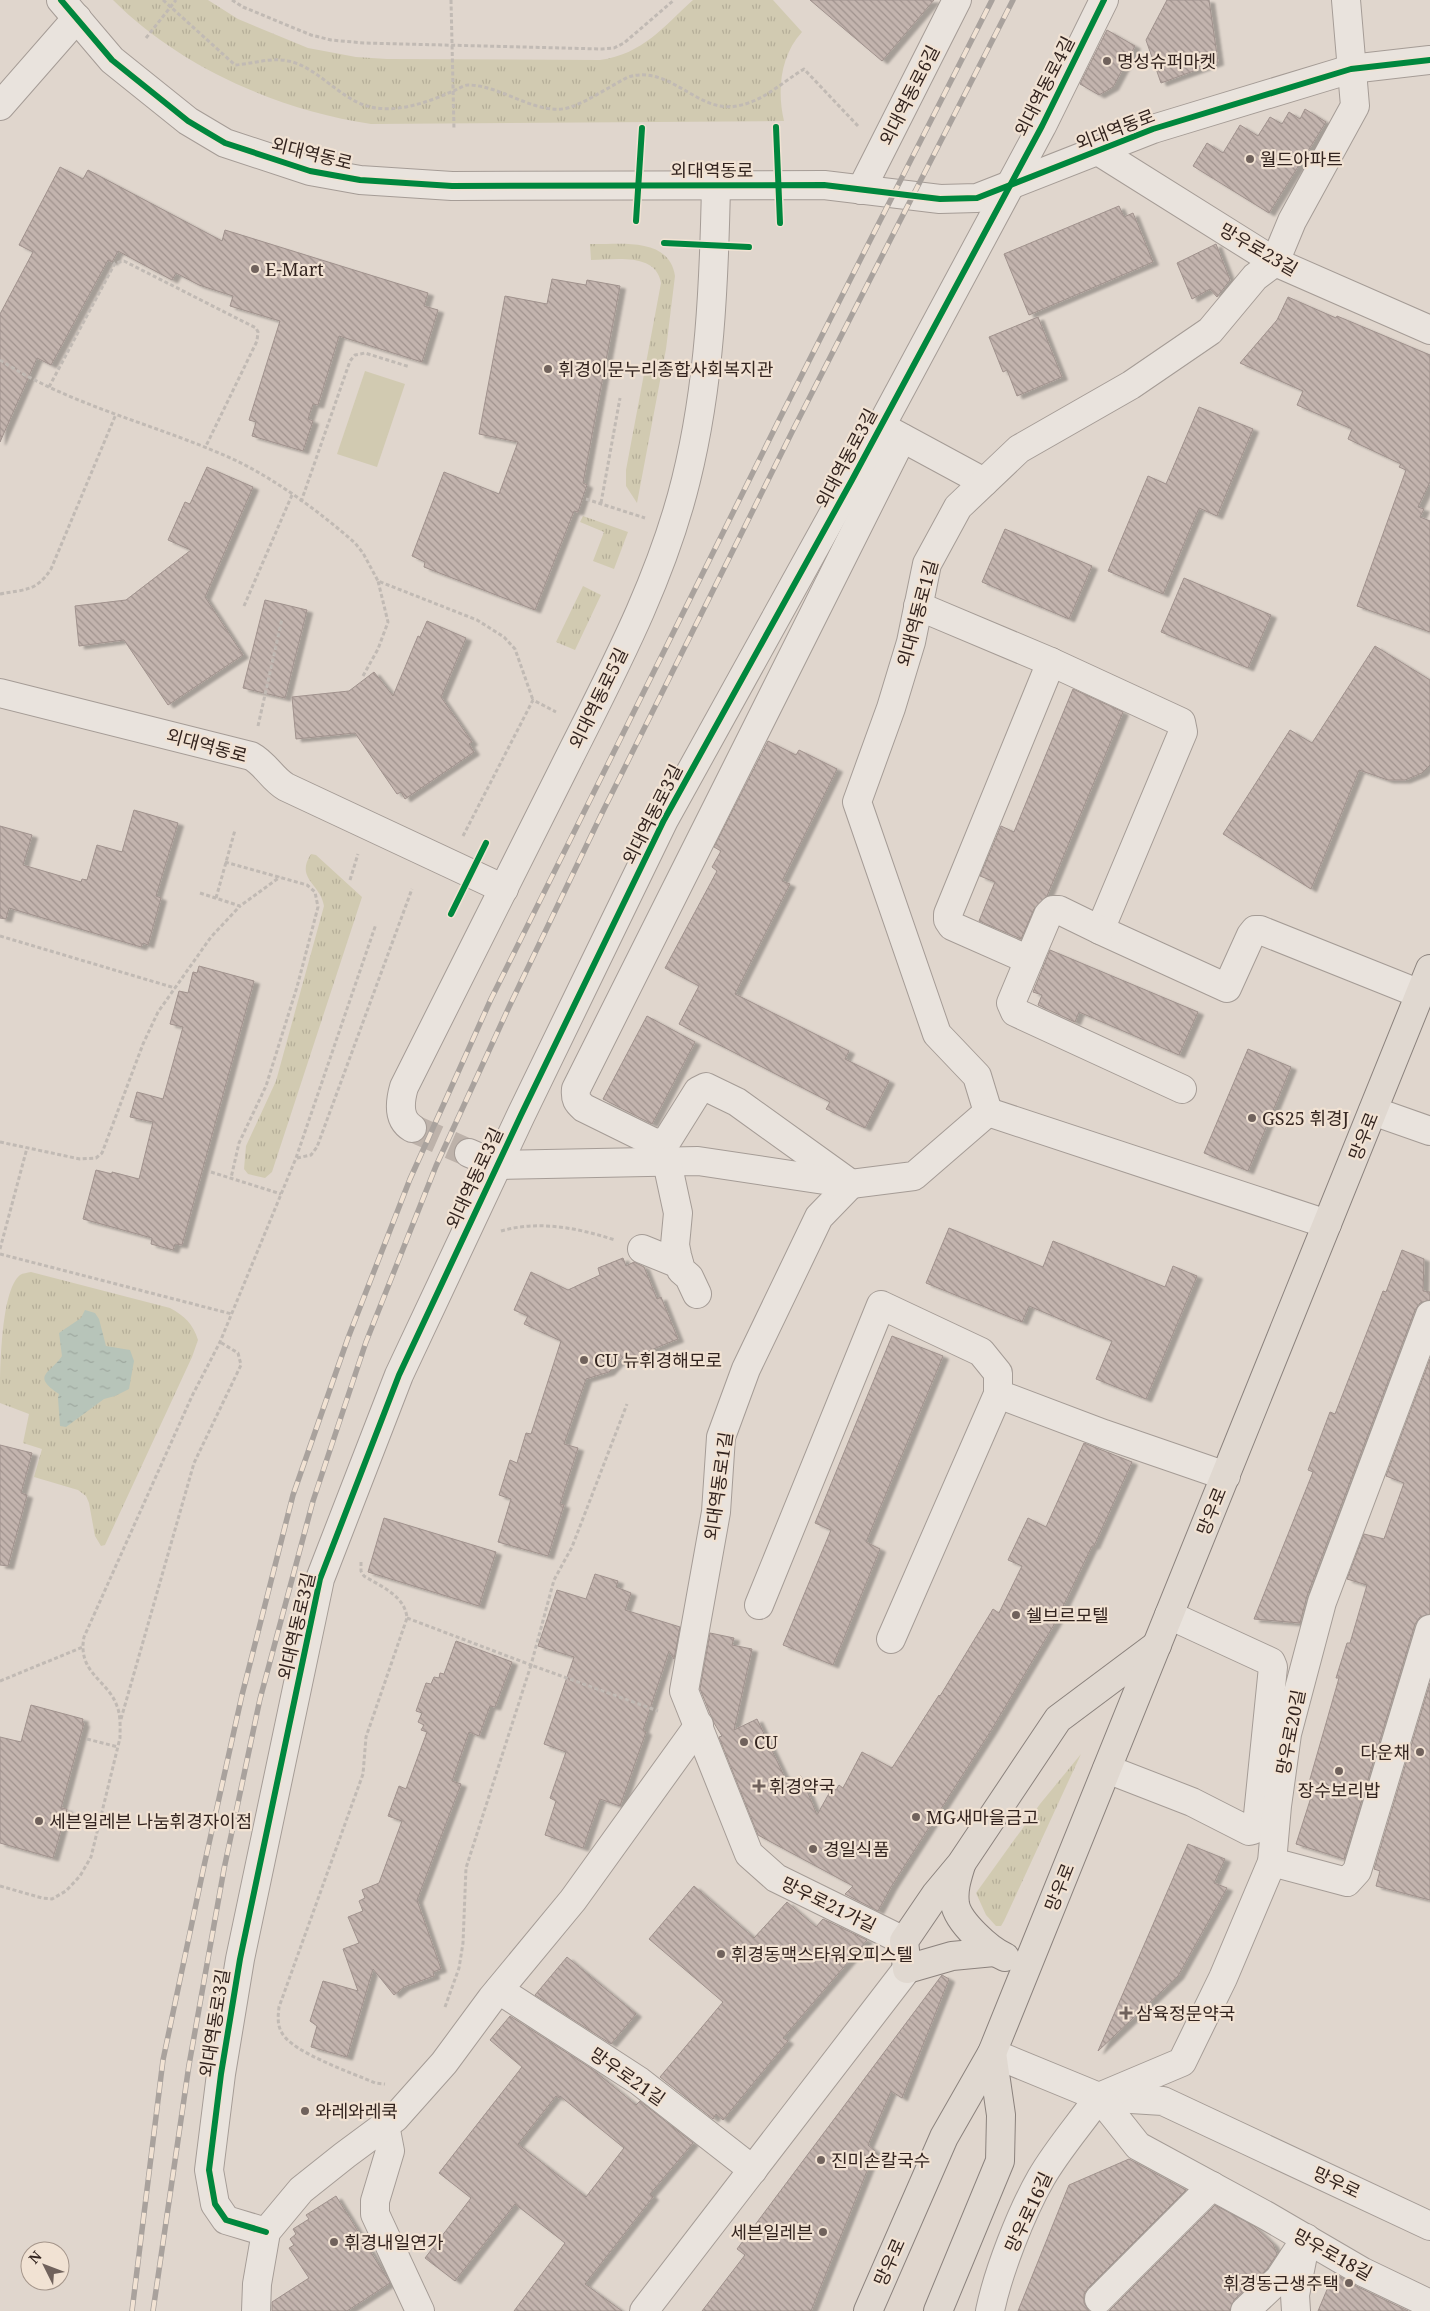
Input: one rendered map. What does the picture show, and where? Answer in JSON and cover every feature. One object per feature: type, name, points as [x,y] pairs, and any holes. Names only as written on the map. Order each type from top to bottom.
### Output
[{"type":"main road","name":"망우로","points":[[868,2311],[944,2137],[992,2053],[1425,982]]},
{"type":"main road","points":[[994,1952],[952,1956],[907,1968],[904,1940],[961,1864],[1058,1719],[1157,1645]]},
{"type":"main road","points":[[961,1864],[954,1889],[955,1906],[963,1920],[994,1952],[1027,1966]]},
{"type":"main road","points":[[938,2311],[1000,2161],[1001,2115],[992,2053]]},
{"type":"street","name":"외대역동로6길","points":[[861,190],[957,0]]},
{"type":"street","name":"외대역동로4길","points":[[1008,186],[1042,126],[1104,0]]},
{"type":"street","points":[[1275,262],[1292,221],[1355,106],[1346,0]]},
{"type":"street","name":"외대역동로","points":[[0,106],[69,9],[112,60],[188,122],[225,143],[310,171],[360,180],[452,186],[824,185],[940,199],[977,198],[1153,129],[1351,69],[1430,60]]},
{"type":"street","name":"망우로23길","points":[[1098,151],[1275,262],[1430,330]]},
{"type":"street","name":"외대역동로5길","points":[[412,1128],[402,1118],[401,1101],[404,1087],[504,889],[645,601],[672,527],[686,481],[699,418],[711,325],[716,186]]},
{"type":"street","name":"외대역동로3길","points":[[266,2232],[226,2220],[215,2204],[209,2170],[221,2074],[240,1959],[320,1579],[399,1375],[497,1165],[664,820],[892,432],[1008,186]]},
{"type":"street","name":"외대역동로1길","points":[[988,1112],[977,1076],[937,1034],[857,802],[891,708],[911,642],[927,564],[958,507],[1019,449],[1131,384],[1210,331],[1255,277],[1275,262]]},
{"type":"street","points":[[851,1184],[738,1102],[706,1087],[698,1091],[668,1139],[661,1143],[653,1142],[584,1108],[578,1103],[575,1096],[576,1090],[892,432],[984,482]]},
{"type":"street","points":[[918,606],[1179,719],[1183,725],[1183,732],[1100,930]]},
{"type":"street","points":[[1029,960],[952,926],[948,920],[948,914],[1051,662]]},
{"type":"street","name":"외대역동로","points":[[0,693],[251,756],[265,765],[278,783],[504,889]]},
{"type":"street","points":[[1182,1089],[1015,1012],[1011,1007],[1048,915],[1053,910],[1059,910],[1227,988],[1255,930],[1425,982]]},
{"type":"street","points":[[1373,1111],[1430,1131]]},
{"type":"street","points":[[469,1153],[497,1165],[698,1161],[851,1184],[914,1176],[988,1112],[1327,1224]]},
{"type":"street","points":[[667,1162],[678,1213],[675,1245],[679,1264],[681,1270],[689,1277],[697,1294]]},
{"type":"street","name":"외대역동로1길","points":[[699,1726],[684,1691],[716,1512],[721,1437],[746,1368],[820,1218],[851,1184]]},
{"type":"street","points":[[642,1249],[679,1264]]},
{"type":"street","points":[[759,1605],[881,1305],[981,1352],[998,1373],[998,1394],[891,1638]]},
{"type":"street","name":"망우로20길","points":[[1099,2097],[1182,2062],[1223,1978],[1272,1862],[1277,1806],[1287,1734],[1322,1602],[1430,1315]]},
{"type":"street","points":[[998,1394],[1104,1434],[1226,1476]]},
{"type":"street","points":[[1107,1769],[1192,1802],[1249,1830],[1253,1830],[1257,1825],[1273,1667],[1265,1659],[1169,1615]]},
{"type":"street","points":[[1272,1862],[1346,1882],[1358,1871],[1430,1629]]},
{"type":"street","points":[[256,2311],[257,2284],[266,2232],[301,2190],[395,2118],[444,2063],[499,1990],[573,1900],[699,1726]]},
{"type":"street","name":"망우로21가길","points":[[699,1726],[749,1854],[776,1878],[904,1940]]},
{"type":"street","points":[[644,2311],[907,1968]]},
{"type":"street","name":"망우로21길","points":[[499,1990],[639,2081],[752,2170]]},
{"type":"street","name":"망우로","points":[[992,2053],[1099,2097],[1163,2101],[1430,2226]]},
{"type":"street","name":"망우로18길","points":[[1099,2097],[1138,2146],[1306,2238],[1363,2272],[1430,2304]]},
{"type":"street","name":"망우로16길","points":[[990,2311],[1013,2240],[1041,2178],[1099,2097]]},
{"type":"street","points":[[385,2125],[390,2152],[374,2201],[375,2214],[420,2311]]},
{"type":"street","points":[[1099,2299],[1212,2186]]},
{"type":"street","points":[[1245,2311],[1279,2279],[1306,2238]]},
{"type":"street","points":[[1296,2311],[1295,2295],[1306,2238]]},
{"type":"path","points":[[162,0],[235,65],[278,60],[290,61],[302,66],[352,99],[367,106],[384,108],[407,107],[453,92],[466,85],[479,86],[557,110],[570,107],[628,77],[638,74],[651,74],[662,77],[706,101],[724,106],[735,106],[757,100],[775,90],[786,80],[804,69],[858,127]]},
{"type":"path","points":[[146,38],[176,0]]},
{"type":"path","points":[[232,0],[243,7],[311,35],[332,40],[602,49],[614,48],[624,43],[674,0]]},
{"type":"path","points":[[451,0],[454,129]]},
{"type":"path","points":[[49,387],[115,263],[124,261],[256,328],[258,332],[257,342],[204,448]]},
{"type":"path","points":[[301,502],[350,361],[355,355],[366,353],[410,367]]},
{"type":"path","points":[[0,360],[24,376],[49,387],[255,470],[292,495],[355,543],[363,553],[378,581],[388,622],[378,649],[364,676]]},
{"type":"path","points":[[601,503],[620,398]]},
{"type":"path","points":[[0,594],[29,589],[43,582],[51,569],[116,414]]},
{"type":"path","points":[[244,606],[292,495]]},
{"type":"path","points":[[586,499],[672,527]]},
{"type":"path","points":[[378,581],[477,620],[504,636],[515,650],[533,700],[556,712]]},
{"type":"path","points":[[251,756],[282,619]]},
{"type":"path","points":[[461,840],[533,700]]},
{"type":"path","points":[[216,898],[235,830]]},
{"type":"path","points":[[226,862],[311,887],[318,900],[318,907],[297,987],[266,1086],[239,1143],[231,1178]]},
{"type":"path","points":[[0,1142],[80,1159],[96,1158],[102,1152],[143,1044],[158,1012],[211,937],[240,906],[280,877]]},
{"type":"path","points":[[296,1158],[311,1155],[317,1147],[412,890]]},
{"type":"path","points":[[200,893],[240,906]]},
{"type":"path","points":[[120,1722],[117,1706],[87,1664],[83,1646],[84,1637],[192,1396],[220,1342],[296,1158],[376,924]]},
{"type":"path","points":[[0,936],[175,988]]},
{"type":"path","points":[[0,1249],[27,1148]]},
{"type":"path","points":[[211,1172],[281,1194]]},
{"type":"path","points":[[496,1233],[516,1227],[560,1226],[599,1234],[642,1249]]},
{"type":"path","points":[[0,1254],[232,1314]]},
{"type":"path","points":[[0,1886],[42,1898],[58,1897],[73,1885],[85,1870],[118,1747],[120,1722],[194,1463],[242,1365],[238,1353],[220,1342]]},
{"type":"path","points":[[442,2013],[459,1968],[464,1944],[466,1868],[531,1665],[554,1580],[572,1547],[627,1404]]},
{"type":"path","points":[[364,1554],[361,1571],[364,1576],[400,1599],[406,1607],[407,1618],[366,1737],[363,1774],[279,2007],[277,2020],[283,2035],[300,2049],[375,2083],[384,2084],[391,2082]]},
{"type":"path","points":[[407,1618],[699,1726]]},
{"type":"path","points":[[0,1681],[83,1646]]},
{"type":"path","points":[[87,1739],[118,1747]]},
{"type":"green space","points":[[113,0],[208,0],[238,19],[308,48],[356,57],[387,59],[600,60],[628,52],[651,38],[693,0],[773,0],[802,32],[789,52],[782,74],[781,98],[784,121],[371,124],[301,108],[232,82],[168,46]]},
{"type":"green space","points":[[590,244],[642,245],[653,249],[663,254],[671,263],[675,276],[666,349],[637,503],[626,486],[626,470],[661,283],[658,273],[651,266],[643,262],[622,259],[591,260]]},
{"type":"green space","points":[[365,371],[405,384],[377,467],[337,454]]},
{"type":"green space","points":[[583,516],[628,532],[614,569],[593,561],[604,532],[580,522]]},
{"type":"green space","points":[[583,586],[601,595],[575,650],[556,642]]},
{"type":"green space","points":[[311,854],[316,855],[362,897],[272,1172],[265,1178],[248,1174],[244,1169],[246,1146],[276,1081],[324,906],[322,898],[307,875],[307,862]]},
{"type":"green space","points":[[31,1272],[170,1308],[188,1321],[194,1329],[198,1340],[192,1357],[105,1545],[101,1546],[95,1536],[86,1496],[78,1490],[34,1477],[42,1449],[23,1443],[29,1414],[0,1403],[2,1335],[8,1298],[13,1284],[20,1275]]},
{"type":"green space","points":[[1081,1754],[1004,1921],[1001,1926],[996,1926],[986,1915],[976,1893],[1040,1804]]},
{"type":"water","points":[[85,1310],[95,1313],[99,1319],[106,1346],[130,1350],[134,1361],[129,1389],[104,1399],[66,1427],[60,1426],[59,1394],[46,1383],[44,1378],[62,1356],[59,1333],[81,1318]]},
{"type":"building","points":[[810,0],[934,0],[882,61]]},
{"type":"building","points":[[1167,0],[1209,0],[1218,62],[1161,83],[1146,40]]},
{"type":"building","points":[[1107,30],[1135,46],[1113,87],[1099,95],[1080,84]]},
{"type":"building","name":"월드아파트","points":[[1305,109],[1326,122],[1269,213],[1193,166],[1207,143],[1223,153],[1240,125],[1258,136],[1270,117],[1282,124],[1289,112],[1300,119]]},
{"type":"building","points":[[60,167],[83,179],[88,170],[222,241],[225,230],[428,293],[424,306],[438,310],[422,362],[339,336],[318,405],[313,404],[308,419],[313,421],[303,451],[252,436],[256,422],[249,420],[280,321],[230,306],[233,296],[199,285],[176,273],[172,280],[118,251],[112,262],[108,260],[51,365],[37,358],[0,442],[0,314],[33,252],[19,245]]},
{"type":"building","points":[[1119,206],[1124,217],[1133,213],[1153,262],[1029,315],[1004,254]]},
{"type":"building","points":[[1216,244],[1230,280],[1217,297],[1210,289],[1192,299],[1177,263]]},
{"type":"building","points":[[552,279],[586,285],[587,280],[620,286],[583,483],[587,485],[578,512],[574,511],[535,610],[424,567],[425,562],[412,556],[444,472],[499,494],[518,442],[479,434],[505,296],[547,304]]},
{"type":"building","points":[[1288,297],[1430,355],[1430,482],[1418,507],[1424,509],[1420,517],[1430,521],[1430,632],[1357,606],[1406,470],[1399,467],[1401,464],[1348,439],[1352,429],[1297,405],[1303,391],[1240,363],[1277,320]]},
{"type":"building","points":[[1038,317],[1062,377],[1017,396],[1007,370],[1003,372],[989,337]]},
{"type":"building","points":[[1199,407],[1253,429],[1217,516],[1199,508],[1163,594],[1108,571],[1148,476],[1166,484]]},
{"type":"building","points":[[207,467],[253,487],[205,597],[243,655],[168,705],[124,640],[79,646],[75,606],[126,600],[191,550],[168,540],[185,502],[190,504]]},
{"type":"building","points":[[1005,529],[1092,566],[1069,619],[982,582]]},
{"type":"building","points":[[1184,578],[1271,615],[1248,668],[1161,632]]},
{"type":"building","points":[[265,600],[307,610],[285,698],[243,688]]},
{"type":"building","points":[[427,621],[466,638],[441,697],[472,742],[469,744],[474,752],[405,799],[401,792],[397,794],[355,733],[296,739],[292,697],[349,691],[374,672],[393,696],[418,636],[420,637]]},
{"type":"building","points":[[1375,646],[1430,680],[1430,765],[1422,773],[1405,780],[1388,780],[1359,770],[1311,889],[1223,834],[1290,730],[1312,743]]},
{"type":"building","points":[[1073,689],[1123,712],[1047,896],[1034,909],[1021,939],[979,921],[995,882],[980,876],[1001,826],[1014,832]]},
{"type":"building","points":[[768,741],[796,755],[799,750],[837,769],[782,881],[790,884],[735,994],[849,1051],[845,1059],[889,1081],[865,1128],[826,1109],[830,1102],[679,1024],[699,986],[665,968],[717,871],[712,867],[721,851],[714,847]]},
{"type":"building","points":[[134,810],[178,823],[156,896],[161,898],[148,945],[143,943],[141,947],[9,908],[6,919],[0,918],[0,826],[32,835],[23,865],[81,882],[82,879],[87,880],[97,845],[122,852]]},
{"type":"building","points":[[1050,950],[1198,1012],[1179,1055],[1079,1012],[1075,1022],[1038,1005],[1042,995],[1033,992]]},
{"type":"building","points":[[199,966],[254,981],[182,1245],[175,1244],[173,1250],[151,1244],[152,1238],[83,1219],[96,1170],[139,1179],[153,1122],[130,1117],[137,1092],[163,1099],[183,1027],[170,1024],[179,991],[188,993],[193,972],[197,973]]},
{"type":"building","points":[[647,1016],[695,1042],[652,1124],[603,1099]]},
{"type":"building","points":[[1248,1049],[1291,1067],[1248,1171],[1204,1153]]},
{"type":"building","points":[[949,1228],[1043,1267],[1053,1241],[1165,1287],[1173,1266],[1197,1276],[1146,1399],[1096,1379],[1112,1341],[1029,1306],[1022,1322],[926,1283]]},
{"type":"building","points":[[1402,1250],[1424,1259],[1423,1291],[1430,1292],[1430,1300],[1420,1303],[1415,1310],[1307,1596],[1300,1623],[1254,1619],[1313,1472],[1308,1470],[1330,1412],[1335,1414],[1383,1291],[1386,1292]]},
{"type":"building","points":[[623,1258],[626,1266],[634,1262],[644,1267],[657,1299],[661,1297],[678,1339],[629,1359],[625,1355],[609,1372],[586,1379],[564,1444],[578,1448],[560,1504],[564,1505],[548,1556],[498,1542],[511,1499],[499,1495],[510,1460],[517,1463],[526,1433],[531,1434],[561,1341],[524,1324],[528,1316],[514,1310],[531,1272],[568,1290],[600,1275],[598,1268]]},
{"type":"building","points":[[892,1336],[943,1356],[866,1542],[880,1549],[833,1665],[783,1645],[831,1530],[815,1523]]},
{"type":"building","points":[[1430,1359],[1430,1614],[1420,1617],[1415,1624],[1344,1859],[1296,1844],[1314,1788],[1308,1786],[1339,1678],[1336,1678],[1347,1643],[1350,1643],[1367,1585],[1347,1579],[1364,1534],[1384,1539],[1404,1483],[1386,1476]]},
{"type":"building","points":[[1084,1443],[1132,1462],[1094,1546],[1092,1546],[1055,1623],[992,1729],[891,1887],[878,1911],[845,1894],[853,1886],[758,1835],[719,1737],[722,1736],[714,1723],[700,1689],[710,1633],[734,1638],[732,1645],[752,1649],[734,1730],[757,1719],[787,1782],[801,1776],[817,1815],[832,1788],[836,1790],[839,1785],[843,1788],[862,1752],[892,1768],[940,1696],[993,1609],[999,1613],[1022,1566],[1008,1560],[1028,1518],[1046,1527]]},
{"type":"building","points":[[0,1445],[32,1453],[21,1493],[27,1495],[8,1566],[0,1565]]},
{"type":"building","points":[[384,1518],[496,1552],[479,1606],[368,1572]]},
{"type":"building","points":[[595,1574],[618,1581],[616,1587],[631,1593],[625,1610],[680,1627],[674,1659],[669,1651],[643,1730],[646,1732],[620,1806],[600,1799],[583,1848],[545,1835],[556,1801],[550,1798],[566,1752],[544,1744],[574,1657],[538,1646],[557,1590],[586,1599]]},
{"type":"building","points":[[456,1641],[512,1662],[495,1707],[490,1706],[479,1736],[469,1732],[452,1781],[461,1784],[417,1900],[441,1969],[433,1972],[434,1976],[404,1987],[394,1995],[373,1969],[347,2057],[311,2047],[317,2026],[310,2021],[323,1981],[358,1991],[343,1949],[359,1943],[348,1917],[363,1911],[359,1901],[365,1898],[362,1890],[379,1883],[402,1821],[388,1816],[399,1786],[406,1789],[427,1732],[421,1730],[424,1725],[418,1722],[422,1713],[416,1711],[426,1683],[431,1684],[434,1677],[439,1678],[440,1673],[444,1674]]},
{"type":"building","points":[[1430,1683],[1430,1900],[1376,1886],[1380,1871],[1374,1869]]},
{"type":"building","points":[[31,1705],[83,1719],[82,1723],[84,1723],[61,1808],[67,1809],[53,1858],[0,1843],[0,1737],[21,1742]]},
{"type":"building","points":[[1188,1844],[1225,1859],[1214,1883],[1227,1888],[1178,1976],[1098,2051]]},
{"type":"building","points":[[694,1886],[754,1938],[787,1902],[816,1927],[823,1919],[867,1940],[783,2038],[788,2041],[723,2120],[716,2114],[713,2119],[660,2077],[723,2002],[649,1939]]},
{"type":"building","points":[[567,1957],[636,2014],[611,2044],[535,1995]]},
{"type":"building","points":[[942,1975],[949,1979],[902,2098],[891,2091],[868,2145],[875,2151],[811,2311],[702,2311],[745,2255],[737,2249]]},
{"type":"building","points":[[510,2016],[592,2069],[636,2105],[640,2101],[693,2143],[650,2194],[653,2197],[585,2284],[622,2311],[514,2311],[565,2243],[515,2204],[455,2281],[425,2258],[471,2198],[439,2173],[522,2067],[490,2040]],"holes":[[[556,2096],[559,2098],[560,2096],[624,2148],[586,2197],[518,2144]]]},
{"type":"building","points":[[1129,2159],[1186,2190],[1088,2288],[1084,2294],[1084,2303],[1089,2311],[1018,2311],[1069,2185]]},
{"type":"building","name":"휘경내일연가","points":[[336,2196],[390,2283],[347,2311],[272,2311],[272,2302],[309,2278],[289,2248],[294,2245],[290,2239],[296,2234],[293,2229],[309,2219],[306,2215]]},
{"type":"building","points":[[1215,2205],[1254,2226],[1273,2244],[1277,2254],[1267,2269],[1234,2300],[1230,2311],[1109,2311]]},
{"type":"building","name":"휘경동근생주택","points":[[1334,2273],[1356,2286],[1408,2311],[1318,2311]]},
{"type":"tunnel","points":[[412,1128],[469,1153]]},
{"type":"railway","points":[[132,2311],[163,2060],[204,1866],[242,1695],[293,1495],[348,1338],[410,1179],[491,999],[779,420],[992,0]]},
{"type":"railway","points":[[153,2311],[189,2065],[224,1869],[260,1699],[313,1501],[366,1342],[436,1166],[509,1007],[603,811],[794,428],[1013,0]]},
{"type":"cycle path","points":[[61,0],[112,60],[188,121],[225,143],[310,171],[360,180],[452,186],[824,185],[940,199],[977,198],[1153,129],[1351,69],[1430,60]]},
{"type":"cycle path","points":[[266,2232],[226,2220],[215,2204],[209,2170],[221,2074],[240,1959],[320,1579],[399,1375],[521,1115],[664,820],[852,480],[1042,126],[1104,0]]},
{"type":"cycle path","points":[[776,127],[780,223]]},
{"type":"cycle path","points":[[636,221],[642,128]]},
{"type":"cycle path","points":[[664,243],[749,247]]},
{"type":"cycle path","points":[[451,914],[486,843]]},
{"type":"place","name":"명성슈퍼마켓","points":[[1107,61]]},
{"type":"place","name":"월드아파트","points":[[1250,159]]},
{"type":"place","name":"E-Mart","points":[[255,269]]},
{"type":"place","name":"휘경이문누리종합사회복지관","points":[[548,369]]},
{"type":"place","name":"GS25 휘경J","points":[[1252,1118]]},
{"type":"place","name":"CU 뉴휘경해모로","points":[[584,1360]]},
{"type":"place","name":"쉘브르모텔","points":[[1016,1615]]},
{"type":"place","name":"CU","points":[[744,1742]]},
{"type":"place","name":"다운채","points":[[1420,1752]]},
{"type":"place","name":"장수보리밥","points":[[1339,1771]]},
{"type":"place","name":"휘경약국","points":[[759,1786]]},
{"type":"place","name":"MG새마을금고","points":[[916,1817]]},
{"type":"place","name":"세븐일레븐 나눔휘경자이점","points":[[39,1821]]},
{"type":"place","name":"경일식품","points":[[813,1849]]},
{"type":"place","name":"휘경동맥스타워오피스텔","points":[[721,1954]]},
{"type":"place","name":"삼육정문약국","points":[[1126,2013]]},
{"type":"place","name":"와레와레쿡","points":[[305,2111]]},
{"type":"place","name":"진미손칼국수","points":[[821,2160]]},
{"type":"place","name":"세븐일레븐","points":[[823,2232]]},
{"type":"place","name":"휘경내일연가","points":[[334,2242]]},
{"type":"place","name":"휘경동근생주택","points":[[1349,2283]]}]
